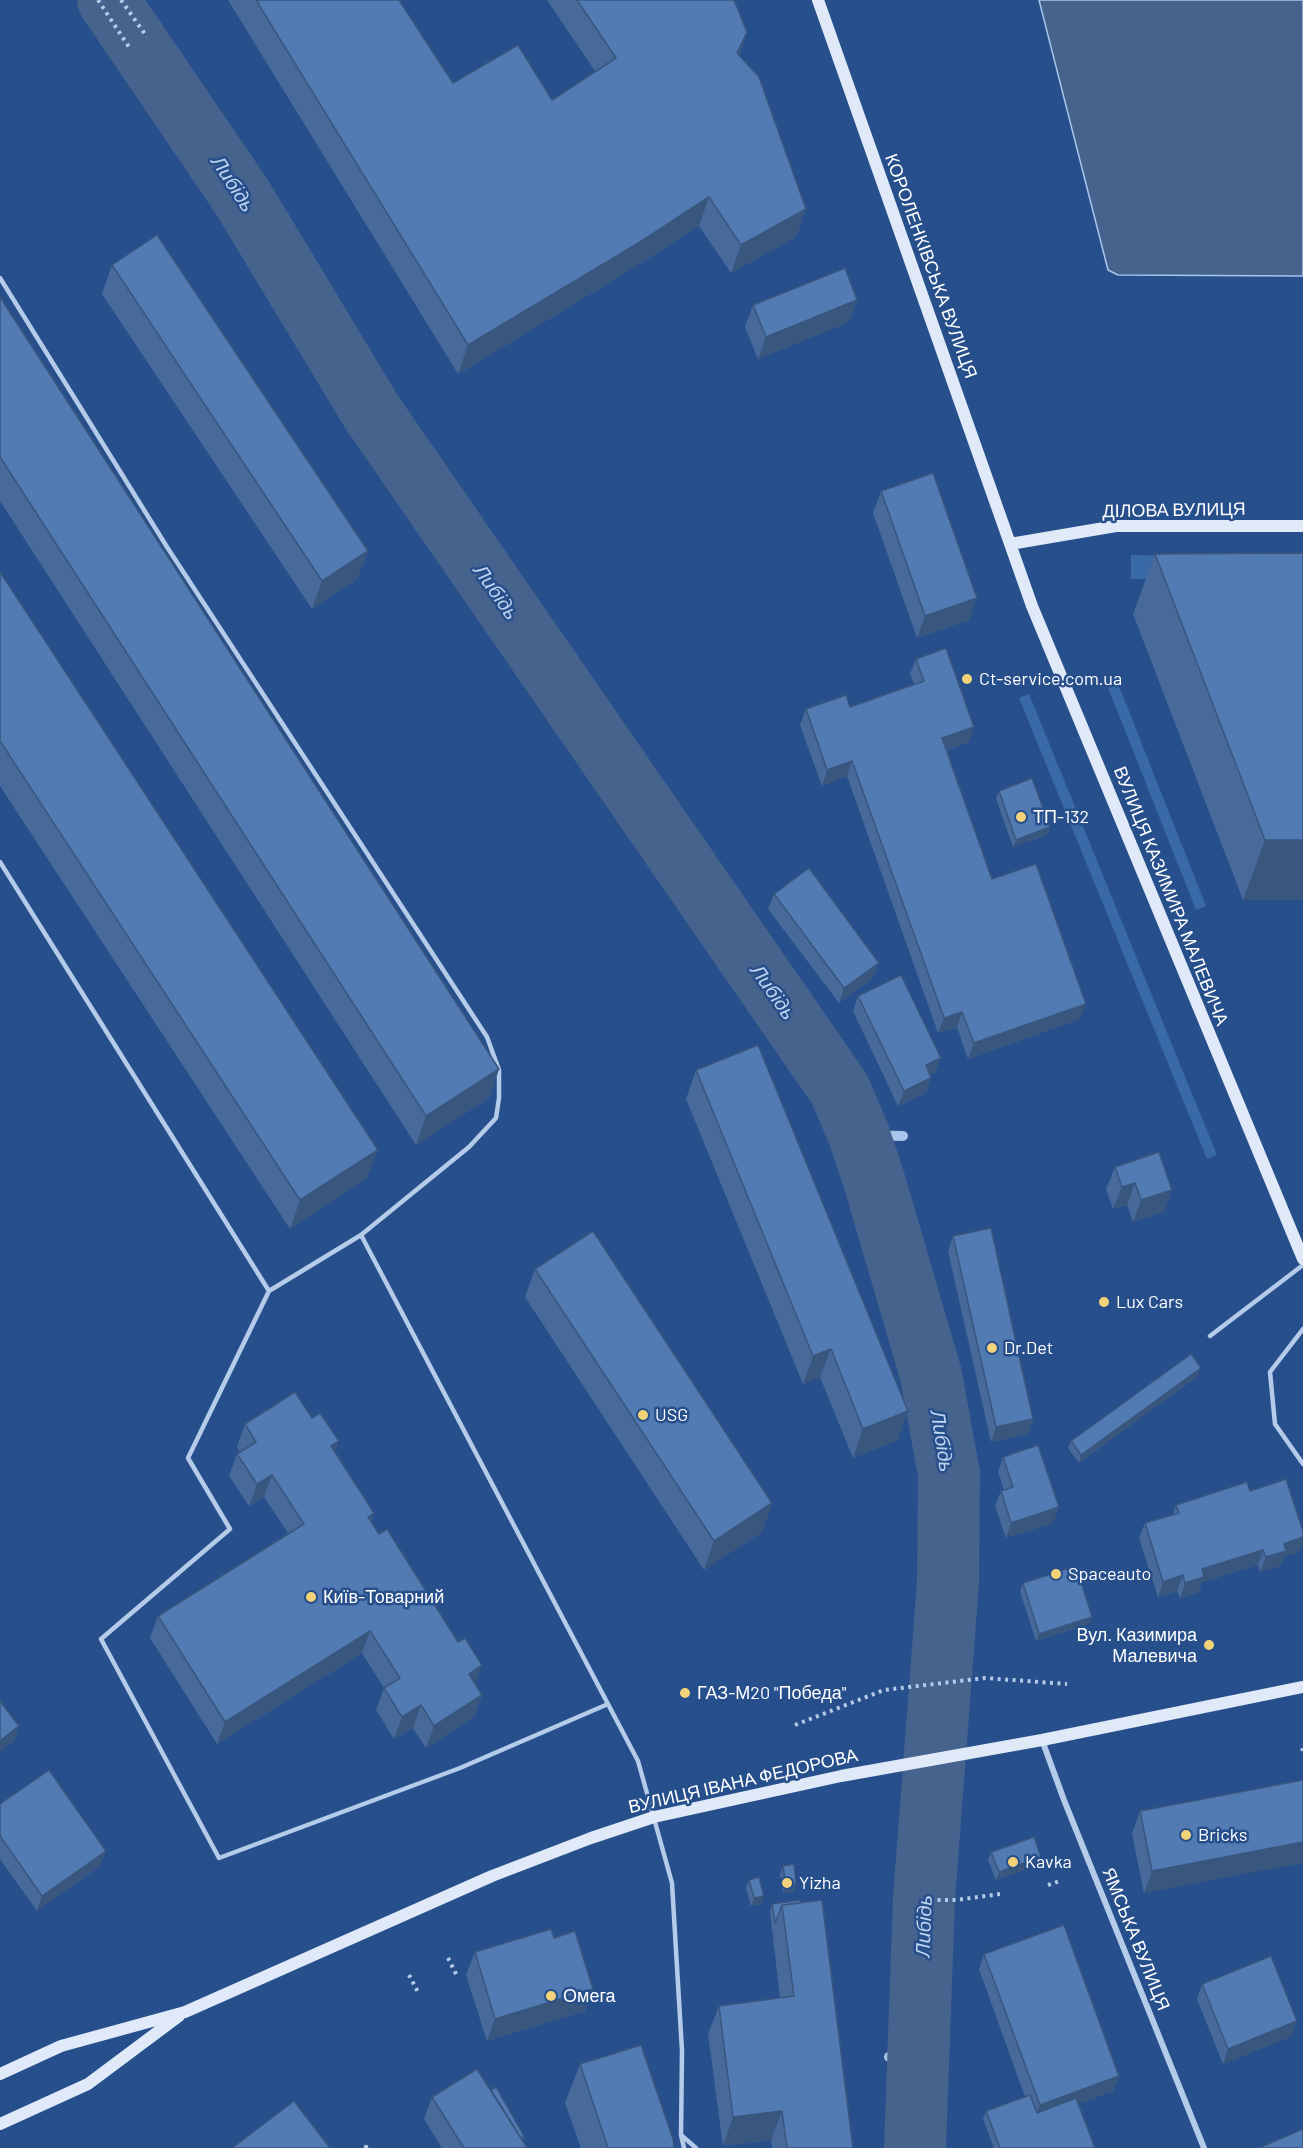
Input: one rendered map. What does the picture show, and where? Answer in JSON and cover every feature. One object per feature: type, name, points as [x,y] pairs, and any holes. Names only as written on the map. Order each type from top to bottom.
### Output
[{"type":"main road","name":"КОРОЛЕНКІВСЬКА ВУЛИЦЯ","points":[[818,0],[1011,544]]},
{"type":"main road","name":"ДІЛОВА ВУЛИЦЯ","points":[[1011,544],[1116,526],[1303,526]]},
{"type":"main road","name":"ВУЛИЦЯ КАЗИМИРА МАЛЕВИЧА","points":[[1011,544],[1032,606],[1303,1259]]},
{"type":"main road","name":"ВУЛИЦЯ ІВАНА ФЕДОРОВА","points":[[0,2074],[61,2046],[185,2012],[492,1876],[591,1838],[654,1817],[841,1776],[1042,1740],[1303,1687]]},
{"type":"main road","name":"ВУЛИЦЯ ІВАНА ФЕДОРОВА","points":[[0,2124],[88,2084],[185,2012]]},
{"type":"street","name":"ЯМСЬКА ВУЛИЦЯ","points":[[1042,1740],[1204,2148]]},
{"type":"lane","points":[[0,278],[167,547],[487,1037],[499,1070],[496,1118],[469,1147],[361,1235],[269,1291],[188,1458],[230,1530],[100,1639],[219,1858],[460,1768],[609,1704]]},
{"type":"lane","points":[[0,862],[269,1291]]},
{"type":"lane","points":[[361,1235],[638,1761],[672,1883],[682,2051],[681,2135],[684,2148]]},
{"type":"lane","points":[[1210,1336],[1303,1265]]},
{"type":"lane","points":[[1303,1329],[1270,1372],[1275,1424],[1303,1464]]},
{"type":"lane","points":[[681,2135],[696,2148]]},
{"type":"path","points":[[98,0],[131,50]]},
{"type":"path","points":[[121,0],[147,37]]},
{"type":"path","points":[[795,1725],[884,1690],[985,1678],[1067,1684]]},
{"type":"path","points":[[1048,1885],[1060,1881]]},
{"type":"path","points":[[930,1900],[956,1900],[1000,1894]]},
{"type":"path","points":[[448,1958],[458,1978]]},
{"type":"path","points":[[409,1975],[419,1994]]},
{"type":"shaded area","points":[[1039,0],[1303,0],[1303,276],[1118,275],[1108,270]]},
{"type":"shaded area","points":[[1131,555],[1218,556],[1218,580],[1131,579]]},
{"type":"shaded area","points":[[1115,676],[1206,906],[1196,910],[1105,680]]},
{"type":"shaded area","points":[[1029,694],[1217,1155],[1207,1159],[1019,698]]},
{"type":"building","points":[[256,0],[399,0],[453,83],[518,45],[552,100],[616,58],[577,0],[734,0],[747,32],[737,53],[759,77],[806,209],[741,245],[709,197],[640,242],[468,345]]},
{"type":"building","points":[[157,235],[368,551],[322,581],[112,265]]},
{"type":"building","points":[[845,268],[857,300],[766,337],[753,305]]},
{"type":"building","points":[[0,297],[499,1069],[426,1116],[0,457]]},
{"type":"building","points":[[933,473],[977,598],[925,616],[881,491]]},
{"type":"building","points":[[1303,553],[1303,840],[1265,840],[1155,554]]},
{"type":"building","points":[[0,572],[378,1150],[300,1200],[0,741]]},
{"type":"building","points":[[946,648],[974,727],[942,738],[992,879],[1036,864],[1086,1004],[974,1043],[962,1012],[944,1018],[852,761],[827,770],[806,709],[846,695],[850,707],[924,681],[916,659]]},
{"type":"building","name":"ТП-132","points":[[1032,778],[1050,827],[1016,840],[999,791]]},
{"type":"building","points":[[809,868],[879,963],[844,988],[774,894]]},
{"type":"building","points":[[901,975],[941,1058],[926,1065],[931,1078],[904,1091],[858,996]]},
{"type":"building","points":[[758,1045],[908,1411],[863,1429],[831,1349],[813,1356],[696,1070]]},
{"type":"building","points":[[1159,1152],[1172,1190],[1141,1200],[1135,1183],[1122,1187],[1115,1167]]},
{"type":"building","points":[[991,1228],[1033,1419],[996,1427],[953,1236]]},
{"type":"building","name":"USG","points":[[593,1231],[772,1503],[714,1541],[535,1269]]},
{"type":"building","points":[[1191,1354],[1201,1368],[1081,1455],[1071,1441]]},
{"type":"building","name":"Київ-Товарний","points":[[295,1392],[312,1418],[320,1413],[339,1441],[331,1446],[374,1513],[368,1517],[379,1534],[387,1529],[458,1642],[465,1638],[482,1665],[469,1674],[482,1695],[434,1726],[421,1705],[402,1717],[384,1688],[400,1678],[370,1631],[225,1722],[158,1616],[304,1524],[272,1475],[257,1484],[237,1454],[256,1442],[245,1424]]},
{"type":"building","points":[[1038,1445],[1059,1507],[1011,1523],[1001,1491],[1013,1487],[1003,1457]]},
{"type":"building","points":[[1286,1479],[1303,1537],[1284,1544],[1286,1551],[1266,1557],[1263,1550],[1202,1569],[1204,1577],[1185,1583],[1183,1575],[1163,1582],[1145,1523],[1179,1513],[1176,1505],[1247,1482],[1250,1491]]},
{"type":"building","points":[[1076,1566],[1092,1617],[1039,1634],[1023,1583]]},
{"type":"building","points":[[0,1701],[19,1726],[0,1741]]},
{"type":"building","points":[[49,1770],[106,1851],[42,1896],[0,1836],[0,1804]]},
{"type":"building","points":[[1303,1780],[1303,1842],[1152,1871],[1140,1811]]},
{"type":"building","name":"Kavka","points":[[1034,1837],[1041,1857],[999,1872],[991,1852]]},
{"type":"building","points":[[794,1864],[796,1884],[786,1885],[783,1866]]},
{"type":"building","points":[[759,1877],[764,1896],[754,1898],[749,1880]]},
{"type":"building","points":[[800,1900],[801,1903],[782,1905],[775,1923],[772,1904]]},
{"type":"building","points":[[822,1900],[853,2148],[787,2148],[782,2111],[733,2117],[719,2006],[794,1996],[782,1905]]},
{"type":"building","points":[[1064,1925],[1119,2076],[1040,2105],[984,1954]]},
{"type":"building","points":[[551,1929],[554,1938],[575,1931],[593,1989],[495,2019],[475,1952]]},
{"type":"building","points":[[1271,1956],[1297,2021],[1228,2049],[1202,1984]]},
{"type":"building","points":[[641,2045],[674,2148],[608,2148],[580,2064]]},
{"type":"building","points":[[477,2069],[527,2148],[464,2148],[432,2097]]},
{"type":"building","points":[[496,2087],[524,2136],[521,2138],[491,2090]]},
{"type":"building","points":[[1030,2095],[1037,2113],[1076,2098],[1095,2148],[1000,2148],[986,2111]]},
{"type":"building","points":[[294,2101],[330,2148],[232,2148]]},
{"type":"building","points":[[1303,2129],[1303,2148],[1259,2148]]},
{"type":"waterway","name":"Либідь","points":[[108,0],[242,197],[371,411],[840,1090],[859,1135],[931,1375],[949,1474],[948,1582],[924,1899],[915,2148]]},
{"type":"waterway","points":[[859,1135],[903,1136]]},
{"type":"waterway","points":[[889,2057],[919,2045]]},
{"type":"place","name":"Ct-service.com.ua","points":[[967,679]]},
{"type":"place","name":"ТП-132","points":[[1021,817]]},
{"type":"place","name":"Lux Cars","points":[[1104,1302]]},
{"type":"place","name":"Dr.Det","points":[[992,1348]]},
{"type":"place","name":"USG","points":[[643,1415]]},
{"type":"place","name":"Spaceauto","points":[[1056,1574]]},
{"type":"place","name":"Київ-Товарний","points":[[311,1597]]},
{"type":"place","name":"Вул. Казимира Малевича","points":[[1209,1645]]},
{"type":"place","name":"ГАЗ-М20 \"Победа\"","points":[[685,1693]]},
{"type":"place","name":"Bricks","points":[[1186,1835]]},
{"type":"place","name":"Kavka","points":[[1013,1862]]},
{"type":"place","name":"Yizha","points":[[787,1883]]},
{"type":"place","name":"Омега","points":[[551,1996]]}]
